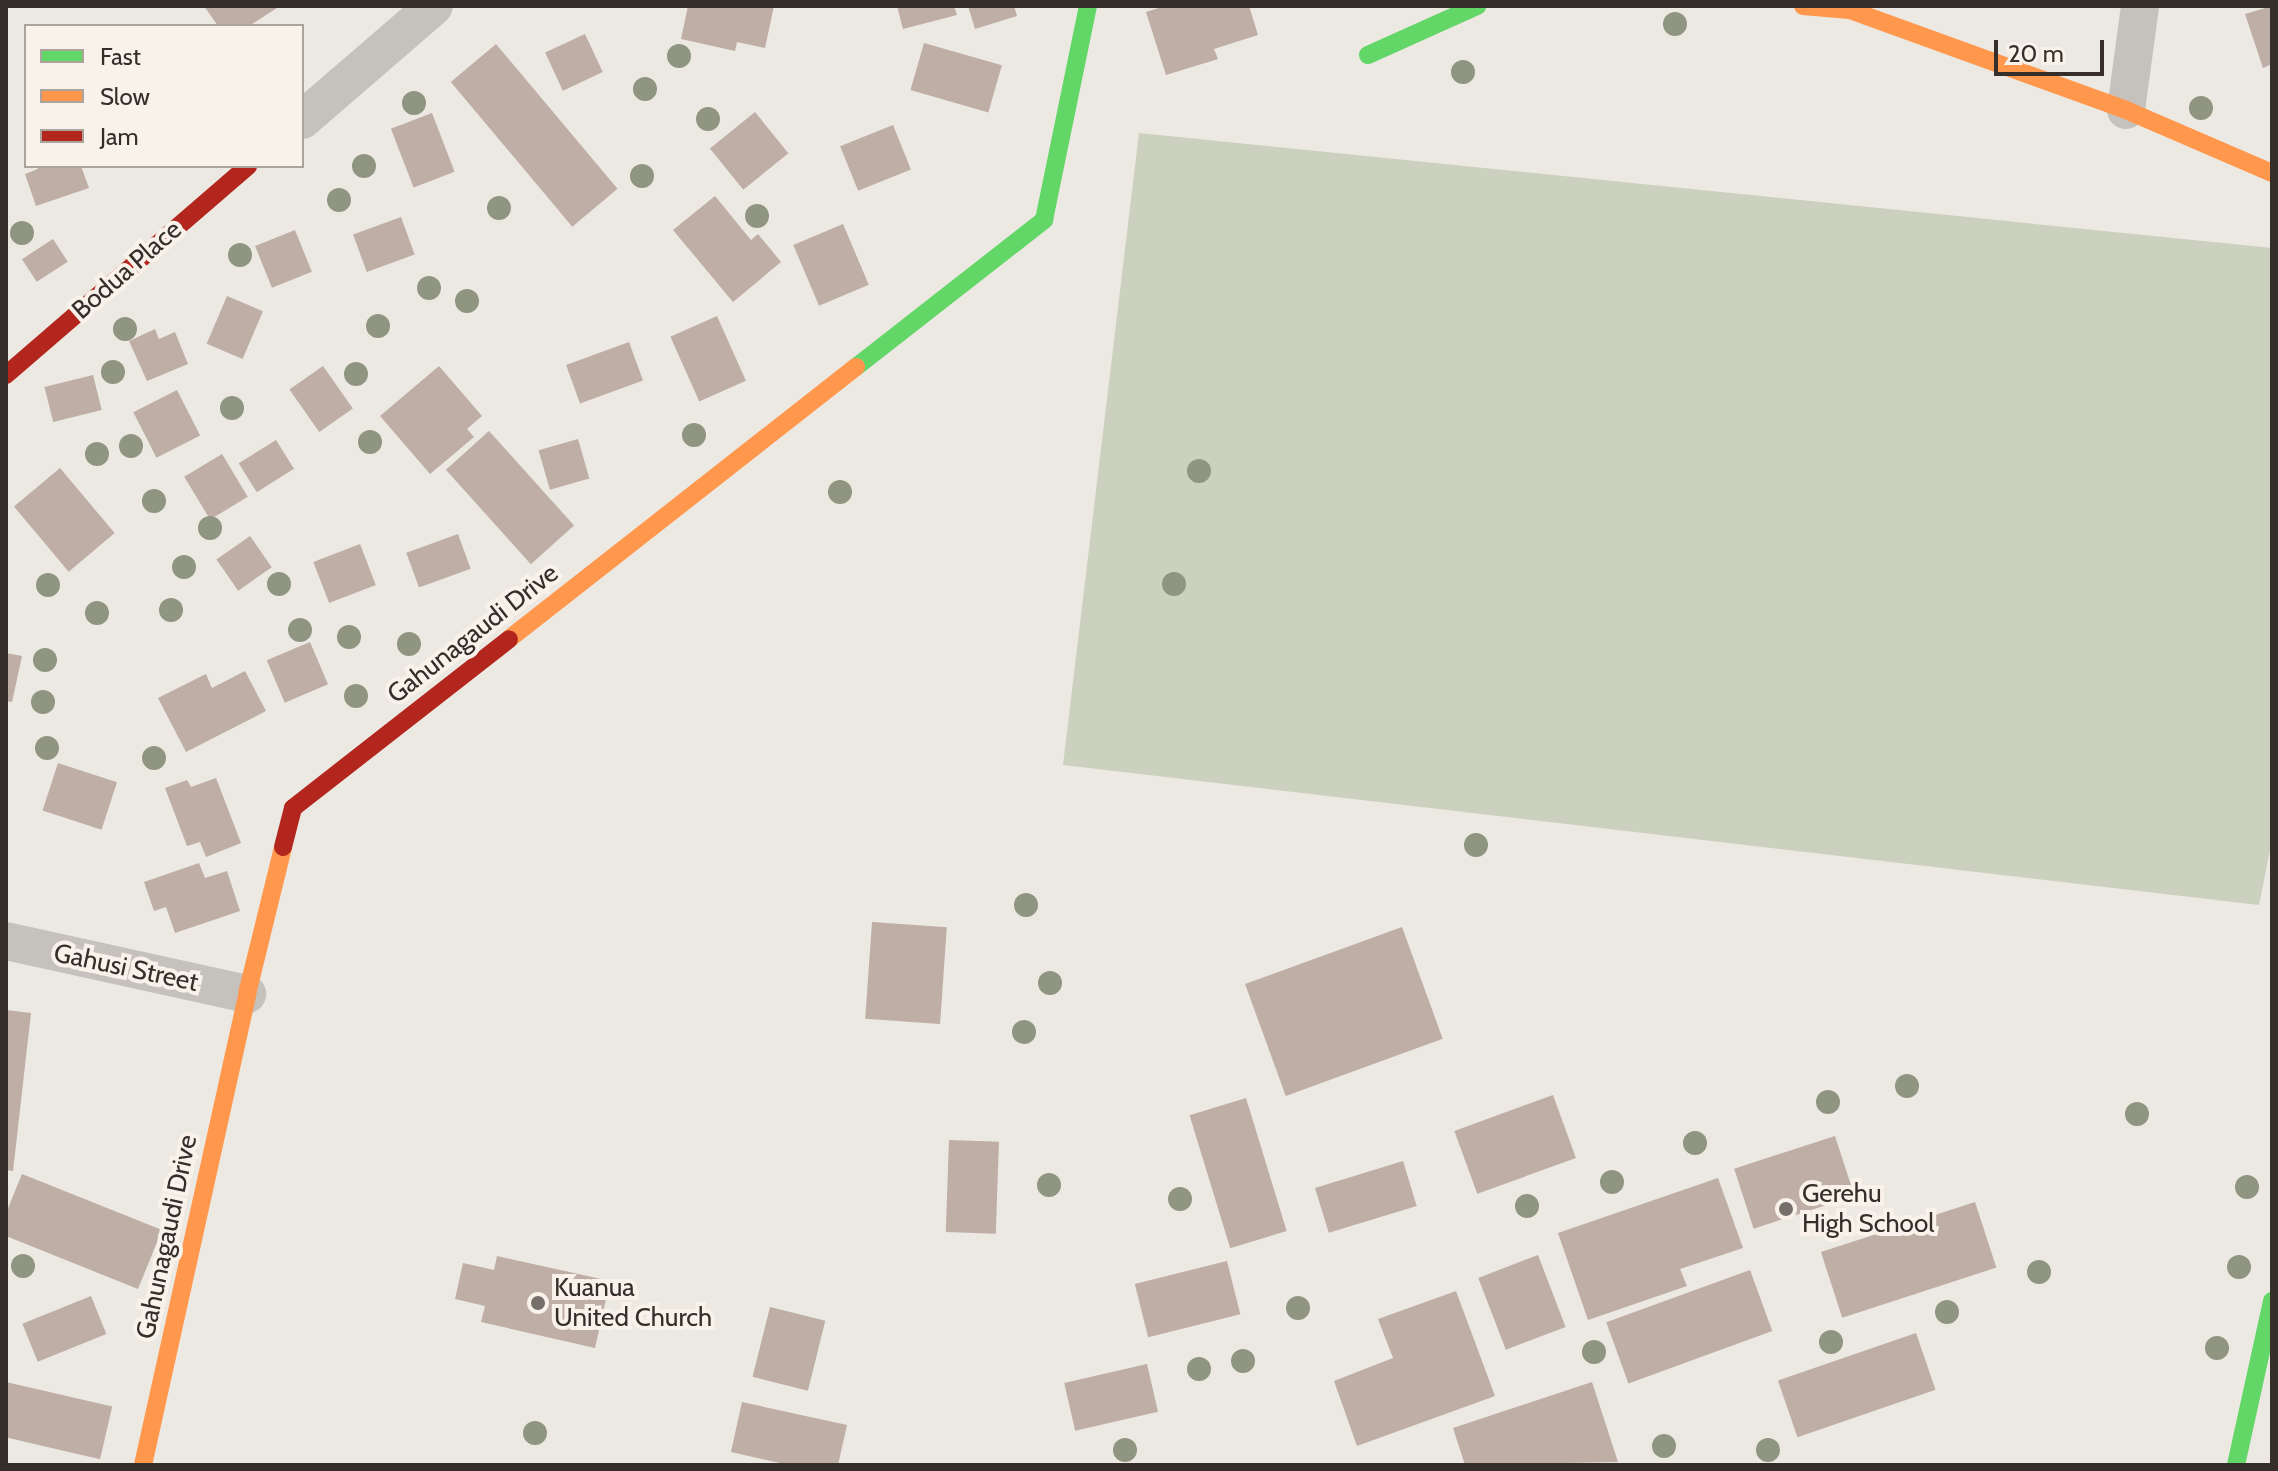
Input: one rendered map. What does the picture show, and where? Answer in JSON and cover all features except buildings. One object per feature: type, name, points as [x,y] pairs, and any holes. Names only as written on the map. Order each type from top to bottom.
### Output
[{"type":"street","points":[[304,118],[434,6]]},
{"type":"street","name":"Gahunagaudi Drive","points":[[143,1465],[247,994],[293,808],[1044,220],[1088,6]]},
{"type":"street","points":[[1368,55],[1477,6]]},
{"type":"street","points":[[1803,6],[1850,10],[2126,110],[2272,173]]},
{"type":"street","points":[[2126,110],[2140,6]]},
{"type":"street","name":"Bodua Place","points":[[6,375],[246,168]]},
{"type":"street","name":"Gahusi Street","points":[[6,941],[247,994]]},
{"type":"street","points":[[2236,1465],[2272,1301]]},
{"type":"green space","points":[[1139,133],[2272,248],[2272,840],[2259,905],[1063,765]]},
{"type":"traffic: fast","points":[[856,367],[1044,220],[1088,6]]},
{"type":"traffic: fast","points":[[1368,55],[1477,6]]},
{"type":"traffic: fast","points":[[2236,1465],[2272,1301]]},
{"type":"traffic: slow","points":[[1803,6],[1850,10],[2126,110],[2272,173]]},
{"type":"traffic: slow","points":[[509,639],[856,367]]},
{"type":"traffic: slow","points":[[143,1465],[247,994],[283,847]]},
{"type":"traffic: jam","points":[[6,375],[246,168]]},
{"type":"traffic: jam","points":[[283,847],[293,808],[509,639]]},
{"type":"place","name":"Gerehu High School","points":[[1786,1209]]},
{"type":"place","name":"Kuanua United Church","points":[[538,1303]]}]
